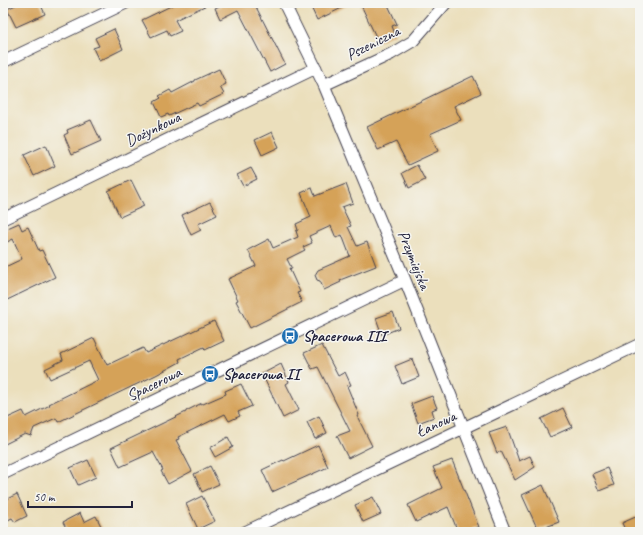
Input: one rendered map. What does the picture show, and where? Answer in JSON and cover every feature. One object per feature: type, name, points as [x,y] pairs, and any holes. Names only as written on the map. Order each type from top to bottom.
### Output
[{"type":"street","points":[[3,62],[126,3]]},
{"type":"street","name":"Przymiejska","points":[[284,3],[324,85],[405,280],[505,532]]},
{"type":"street","name":"Pszeniczna","points":[[324,85],[391,54],[413,41],[446,3]]},
{"type":"street","name":"Dożynkowa","points":[[3,218],[316,68]]},
{"type":"street","name":"Spacerowa","points":[[3,474],[405,280]]},
{"type":"street","name":"Łanowa","points":[[245,532],[640,344]]},
{"type":"building","points":[[20,3],[40,3],[45,14],[16,27],[7,9]]},
{"type":"building","points":[[177,3],[211,3],[175,20],[181,31],[170,36],[167,30],[151,37],[142,20]]},
{"type":"building","points":[[226,3],[254,3],[285,64],[270,72],[238,10],[220,19],[215,8]]},
{"type":"building","points":[[309,3],[352,3],[317,20]]},
{"type":"building","points":[[360,3],[387,3],[397,24],[392,26],[395,34],[378,41]]},
{"type":"building","points":[[114,29],[123,49],[99,61],[93,48],[99,46],[95,38]]},
{"type":"building","points":[[219,69],[226,84],[220,87],[224,94],[199,106],[197,103],[169,116],[168,114],[161,117],[154,102],[161,98],[159,96],[170,90],[172,93]]},
{"type":"building","points":[[473,76],[481,93],[454,106],[461,120],[430,134],[438,151],[408,165],[396,142],[378,150],[367,127]]},
{"type":"building","points":[[91,120],[101,141],[72,154],[64,135],[68,133],[67,130]]},
{"type":"building","points":[[272,132],[279,147],[262,155],[255,140]]},
{"type":"building","points":[[46,145],[55,166],[34,176],[24,155]]},
{"type":"building","points":[[417,165],[425,180],[409,188],[402,173]]},
{"type":"building","points":[[251,168],[257,179],[243,186],[237,175]]},
{"type":"building","points":[[131,180],[144,206],[120,217],[108,191]]},
{"type":"building","points":[[346,184],[353,203],[342,207],[351,226],[348,227],[357,246],[367,242],[376,266],[340,280],[341,282],[324,290],[320,281],[317,280],[315,275],[318,270],[350,256],[342,235],[336,238],[331,226],[309,236],[312,243],[303,247],[305,250],[287,259],[292,269],[289,268],[300,292],[297,293],[302,302],[250,328],[236,301],[238,300],[228,279],[256,266],[248,250],[269,239],[273,248],[298,237],[296,224],[311,217],[301,193],[312,188],[315,196]]},
{"type":"building","points":[[210,202],[217,215],[198,224],[201,230],[191,235],[182,215]]},
{"type":"building","points":[[19,223],[22,230],[28,227],[39,251],[42,250],[55,277],[3,302],[3,268],[22,259],[13,239],[3,244],[3,230]]},
{"type":"building","points":[[393,312],[399,328],[382,335],[376,318]]},
{"type":"building","points":[[214,321],[224,341],[205,350],[204,347],[179,359],[180,362],[156,375],[58,422],[56,418],[34,428],[31,436],[25,434],[3,445],[3,420],[23,411],[26,417],[98,380],[89,361],[50,379],[45,369],[63,360],[61,354],[94,338],[107,365],[143,348],[146,353]]},
{"type":"building","points":[[322,345],[338,376],[345,372],[351,385],[347,386],[359,415],[357,416],[372,446],[348,458],[337,436],[350,431],[318,367],[312,369],[304,353]]},
{"type":"building","points":[[412,359],[419,377],[402,384],[395,366]]},
{"type":"building","points":[[281,364],[289,382],[286,384],[299,410],[283,418],[262,374]]},
{"type":"building","points":[[241,384],[252,406],[238,412],[240,416],[229,421],[225,414],[178,437],[179,439],[176,440],[192,471],[168,484],[161,471],[163,470],[153,452],[120,467],[111,448],[202,403],[203,404],[226,394],[225,391]]},
{"type":"building","points":[[432,396],[437,408],[432,410],[434,417],[418,423],[411,404]]},
{"type":"building","points":[[563,408],[572,427],[550,437],[541,419]]},
{"type":"building","points":[[319,416],[327,433],[315,439],[307,422]]},
{"type":"building","points":[[507,427],[519,461],[530,456],[535,467],[515,480],[501,451],[497,453],[489,433]]},
{"type":"building","points":[[228,437],[233,447],[215,457],[210,448]]},
{"type":"building","points":[[318,445],[328,467],[272,492],[262,470]]},
{"type":"building","points":[[88,460],[96,477],[78,485],[70,468]]},
{"type":"building","points":[[452,460],[479,527],[473,529],[475,532],[458,532],[448,507],[416,522],[408,505],[442,488],[433,467]]},
{"type":"building","points":[[210,466],[219,484],[202,492],[194,474]]},
{"type":"building","points":[[607,468],[614,485],[599,491],[592,474]]},
{"type":"building","points":[[543,485],[559,522],[538,530],[522,495]]},
{"type":"building","points":[[17,494],[27,516],[15,522],[12,518],[8,520],[3,510],[3,501]]},
{"type":"building","points":[[202,496],[215,521],[198,529],[186,504]]},
{"type":"building","points":[[373,497],[381,514],[363,522],[355,505]]},
{"type":"building","points":[[80,513],[84,522],[96,516],[104,532],[62,532],[67,530],[63,522]]},
{"type":"building","points":[[640,515],[640,532],[626,532],[622,523]]},
{"type":"place","name":"Spacerowa III","points":[[290,336]]},
{"type":"place","name":"Spacerowa II","points":[[210,374]]}]
